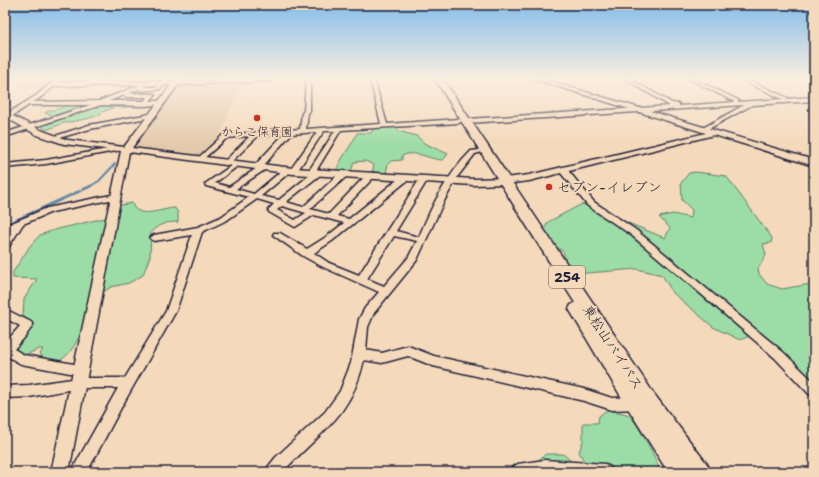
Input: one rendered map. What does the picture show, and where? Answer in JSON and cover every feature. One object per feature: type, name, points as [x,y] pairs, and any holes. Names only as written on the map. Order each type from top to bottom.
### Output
[{"type":"highway","name":"東松山バイパス","points":[[449,101],[463,121],[479,152],[501,182],[648,400],[700,472]]},
{"type":"highway","name":"東松山バイパス","points":[[452,101],[636,403],[682,472]]},
{"type":"main road","points":[[6,116],[29,103]]},
{"type":"street","points":[[5,135],[104,101]]},
{"type":"street","points":[[303,131],[307,101]]},
{"type":"street","points":[[378,101],[385,126]]},
{"type":"street","points":[[609,101],[814,163]]},
{"type":"street","points":[[665,101],[671,105],[732,101]]},
{"type":"street","points":[[200,159],[225,136],[768,101]]},
{"type":"street","points":[[29,103],[160,104]]},
{"type":"street","points":[[703,130],[752,103]]},
{"type":"street","points":[[60,472],[116,196],[122,149],[160,104]]},
{"type":"street","points":[[6,116],[52,138],[68,142],[290,171],[452,181],[501,182],[563,170],[714,133]]},
{"type":"street","points":[[52,138],[89,127],[150,116]]},
{"type":"street","points":[[313,212],[295,224],[272,210],[314,172],[339,129]]},
{"type":"street","points":[[154,238],[198,230],[222,219],[290,171],[322,130]]},
{"type":"street","points":[[230,190],[261,167],[289,132]]},
{"type":"street","points":[[227,163],[256,134]]},
{"type":"street","points":[[5,166],[46,162],[122,149]]},
{"type":"street","points":[[273,472],[282,461],[333,413],[345,396],[354,375],[360,354],[364,321],[370,310],[412,260],[430,221],[460,165],[473,152],[479,152]]},
{"type":"street","points":[[238,164],[208,184],[350,222]]},
{"type":"street","points":[[563,170],[591,204],[633,232],[698,286],[779,355],[814,390]]},
{"type":"street","points":[[304,210],[344,174]]},
{"type":"street","points":[[331,217],[371,176]]},
{"type":"street","points":[[306,254],[329,239],[405,178]]},
{"type":"street","points":[[361,281],[424,179]]},
{"type":"street","points":[[5,229],[50,210],[116,196]]},
{"type":"street","points":[[5,246],[20,223]]},
{"type":"street","points":[[78,472],[128,383],[171,311],[198,230]]},
{"type":"street","points":[[390,232],[422,240]]},
{"type":"street","points":[[277,235],[306,254],[361,281],[387,290]]},
{"type":"street","points":[[5,313],[27,325],[21,334],[5,349],[20,358],[80,376],[128,383]]},
{"type":"street","points":[[360,354],[382,358],[408,351],[433,361],[584,395],[612,404],[636,403]]},
{"type":"street","points":[[5,392],[29,391],[80,376]]},
{"type":"street","points":[[518,472],[544,468],[605,472]]},
{"type":"shaded area","points":[[166,101],[234,101],[220,135],[221,136],[201,155],[196,156],[137,148],[133,145]]},
{"type":"green space","points":[[85,104],[84,106],[91,107],[99,104],[128,106],[123,108],[115,107],[100,113],[101,115],[64,123],[46,130],[43,128],[43,124],[56,116],[45,113],[61,108],[64,105]]},
{"type":"green space","points":[[395,126],[398,131],[417,136],[424,143],[448,154],[443,160],[438,160],[417,154],[407,154],[402,156],[402,160],[391,161],[388,164],[386,173],[383,175],[372,173],[374,165],[365,161],[354,162],[352,169],[349,172],[336,171],[357,133],[371,133],[374,127]]},
{"type":"green space","points":[[696,172],[726,176],[772,238],[771,243],[763,244],[766,255],[758,269],[759,274],[767,284],[782,289],[811,284],[814,279],[814,383],[759,332],[740,340],[713,327],[673,293],[662,275],[637,269],[575,274],[566,262],[563,251],[556,247],[544,230],[548,222],[582,204],[665,238],[670,228],[659,217],[673,214],[691,218],[692,210],[682,200],[681,183],[689,173]]},
{"type":"green space","points":[[132,203],[139,211],[151,212],[175,208],[178,213],[178,222],[163,224],[151,232],[150,256],[143,275],[129,283],[111,287],[86,304],[85,320],[79,336],[70,351],[58,362],[44,358],[40,354],[43,349],[39,349],[23,356],[15,347],[31,327],[32,322],[23,316],[24,299],[37,279],[13,278],[13,272],[30,246],[40,235],[54,230],[117,215],[118,208],[121,205]]},
{"type":"green space","points":[[607,410],[627,414],[632,418],[652,452],[660,472],[622,470],[585,463],[579,452],[583,441],[583,423],[598,423],[599,416]]},
{"type":"green space","points":[[546,454],[563,454],[570,460],[579,472],[532,472],[536,464]]},
{"type":"waterway","points":[[90,187],[99,181],[115,164]]},
{"type":"waterway","points":[[5,225],[90,187]]},
{"type":"place","name":"からこ保育園","points":[[257,118]]},
{"type":"place","name":"セブン-イレブン","points":[[549,187]]}]
